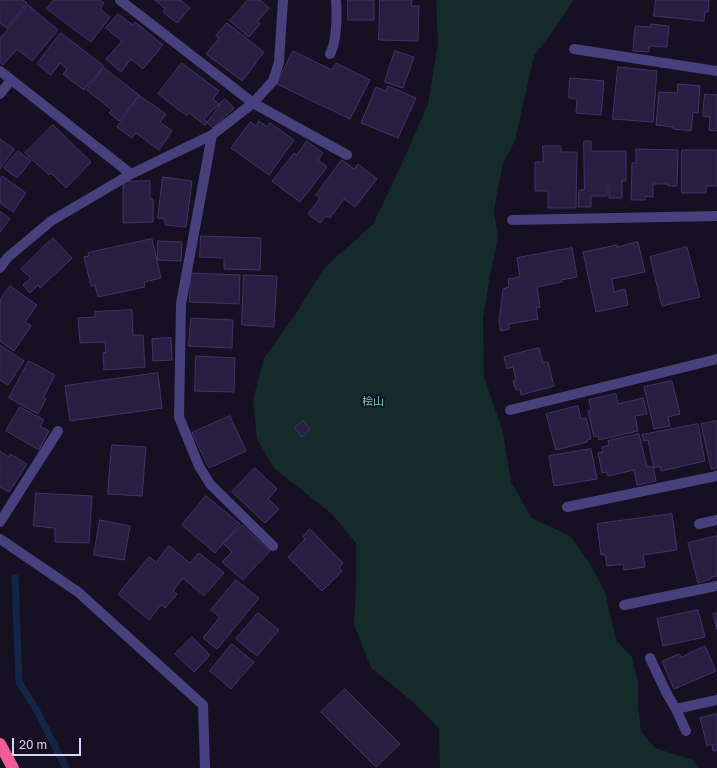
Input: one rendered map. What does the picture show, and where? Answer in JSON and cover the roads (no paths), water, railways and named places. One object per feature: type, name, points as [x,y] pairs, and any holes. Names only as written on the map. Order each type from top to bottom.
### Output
[{"type":"highway","points":[[0,744],[13,768]]},
{"type":"street","points":[[120,0],[253,103],[347,155]]},
{"type":"street","points":[[0,268],[7,258],[51,221],[131,174],[212,135],[253,103],[272,81],[278,69],[280,62],[283,0]]},
{"type":"street","points":[[330,54],[335,40],[336,0]]},
{"type":"street","points":[[574,49],[717,71]]},
{"type":"street","points":[[0,71],[131,174]]},
{"type":"street","points":[[0,94],[11,80]]},
{"type":"street","points":[[212,135],[181,304],[179,417],[199,466],[210,484],[273,546]]},
{"type":"street","points":[[512,220],[717,216]]},
{"type":"street","points":[[510,410],[717,359]]},
{"type":"street","points":[[0,522],[58,431]]},
{"type":"street","points":[[567,507],[717,476]]},
{"type":"street","points":[[700,524],[717,520]]},
{"type":"street","points":[[0,539],[78,592],[203,705],[205,768]]},
{"type":"street","points":[[624,605],[717,586]]},
{"type":"street","points":[[650,658],[686,731]]},
{"type":"street","points":[[676,709],[717,700]]},
{"type":"waterway","points":[[15,578],[19,682],[37,711],[66,768]]},
{"type":"park label","name":"桧山","points":[[373,402]]}]
